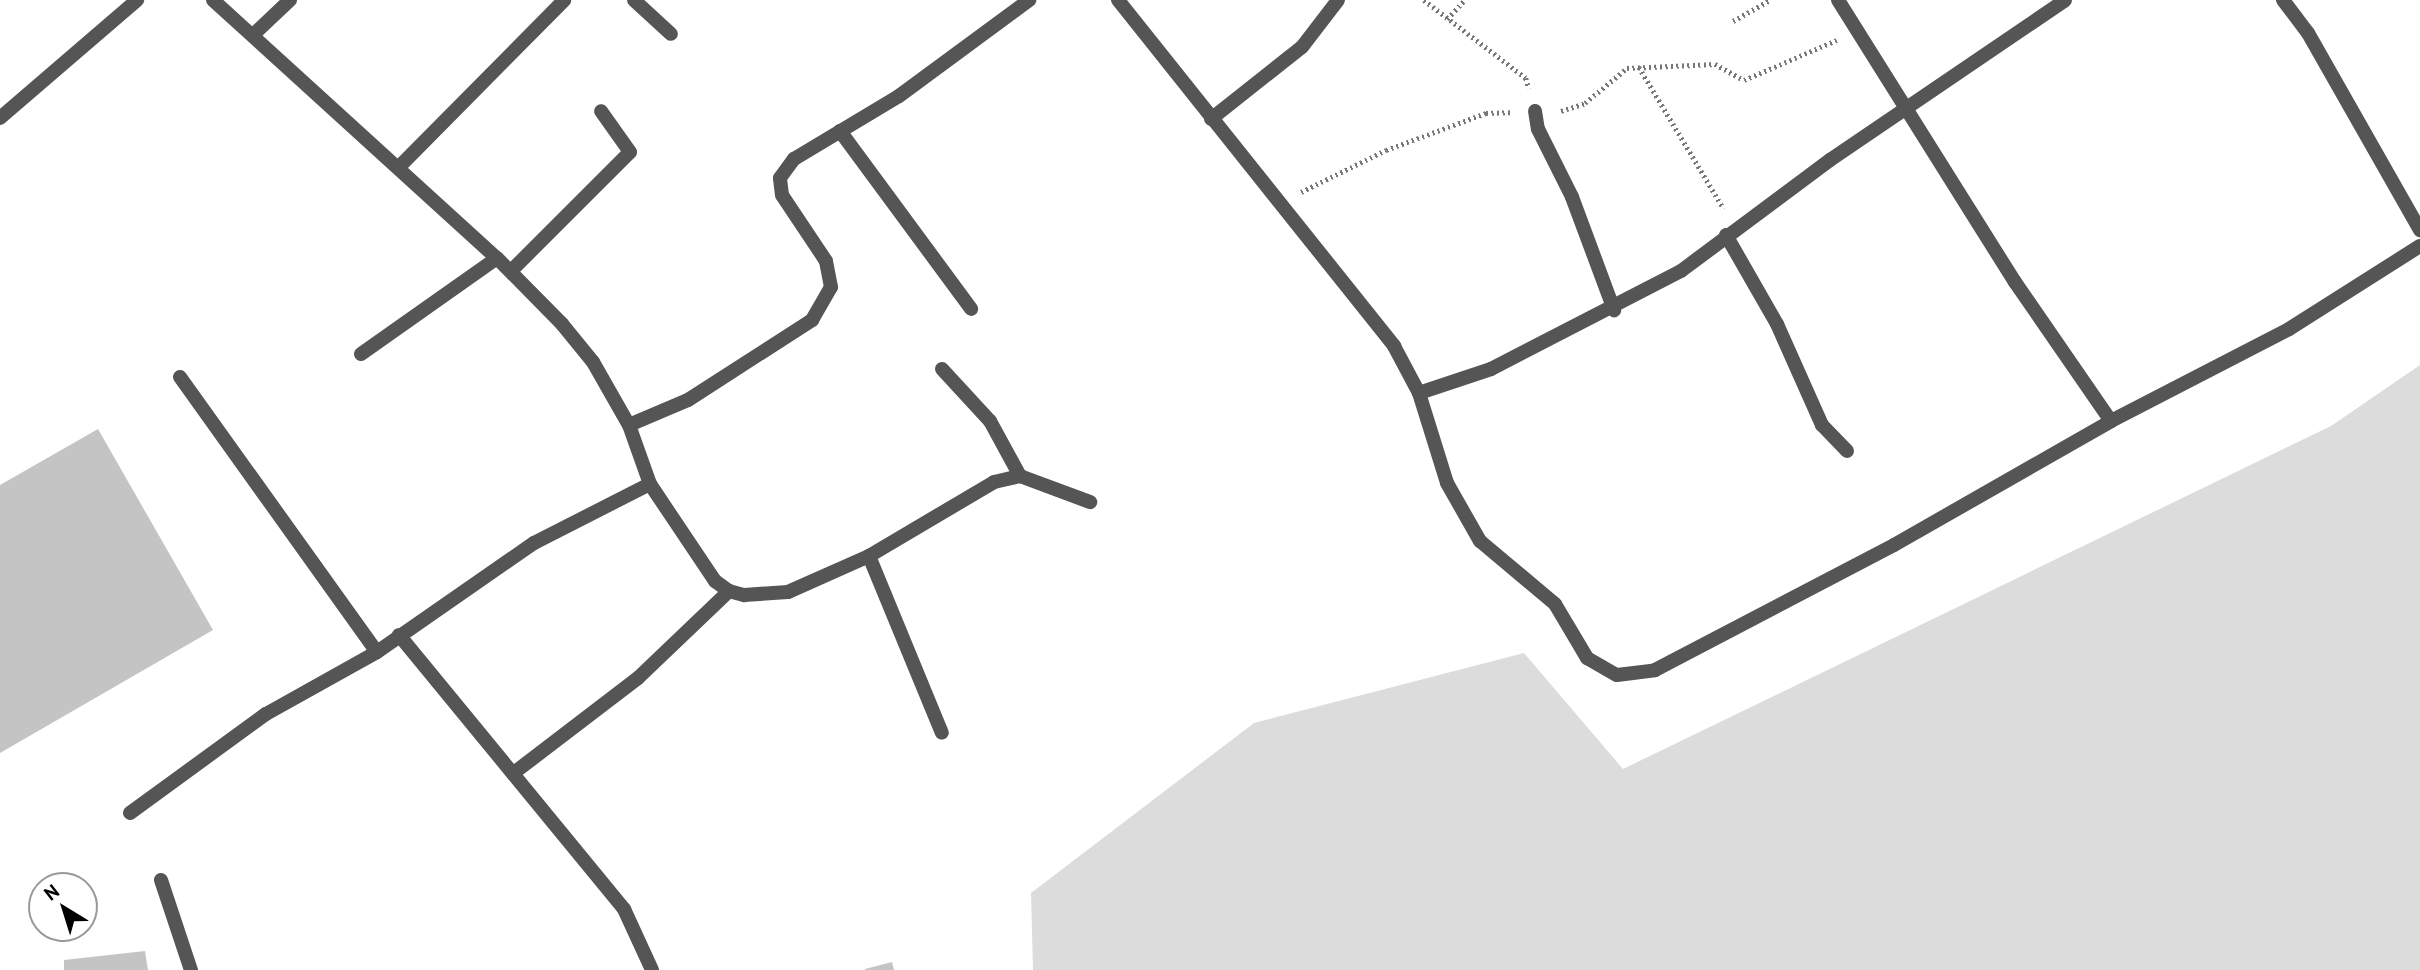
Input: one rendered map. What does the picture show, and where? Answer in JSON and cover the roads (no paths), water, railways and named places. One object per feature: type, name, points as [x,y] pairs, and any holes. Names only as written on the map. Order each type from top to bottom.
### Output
[{"type":"street","points":[[0,118],[137,0]]},
{"type":"street","points":[[213,0],[498,258],[593,362],[629,425],[650,484],[715,581],[729,591],[744,596],[788,592],[869,556],[994,482],[1020,476],[1090,502]]},
{"type":"street","points":[[253,35],[290,0]]},
{"type":"street","points":[[399,167],[564,0]]},
{"type":"street","points":[[634,0],[671,34]]},
{"type":"street","points":[[629,425],[688,400],[792,338],[824,304],[831,287],[826,261],[782,195],[780,178],[794,159],[899,96],[1029,0]]},
{"type":"street","points":[[1118,0],[1278,204],[1394,346],[1419,393],[1447,484],[1480,541],[1555,604],[1587,658],[1617,675],[1655,670],[1894,545],[2111,421],[2289,329],[2420,246]]},
{"type":"street","points":[[1211,119],[1301,47],[1338,0]]},
{"type":"street","points":[[1838,0],[2111,421]]},
{"type":"street","points":[[1419,393],[1491,369],[1614,310],[1681,271],[1730,232],[1909,111],[2065,0]]},
{"type":"street","points":[[2283,0],[2308,33],[2420,230]]},
{"type":"street","points":[[511,271],[630,152],[601,111]]},
{"type":"street","points":[[1535,111],[1538,129],[1572,197],[1614,310]]},
{"type":"street","points":[[840,131],[971,309]]},
{"type":"street","points":[[1730,232],[1777,324],[1822,425],[1847,451]]},
{"type":"street","points":[[361,354],[498,258]]},
{"type":"street","points":[[942,369],[990,421],[1020,476]]},
{"type":"street","points":[[180,377],[377,652]]},
{"type":"street","points":[[130,813],[266,714],[377,652],[534,543],[650,484]]},
{"type":"street","points":[[869,556],[942,733]]},
{"type":"street","points":[[515,772],[638,678],[729,591]]},
{"type":"street","points":[[399,635],[515,772],[624,909],[652,970]]},
{"type":"street","points":[[161,880],[191,970]]}]
